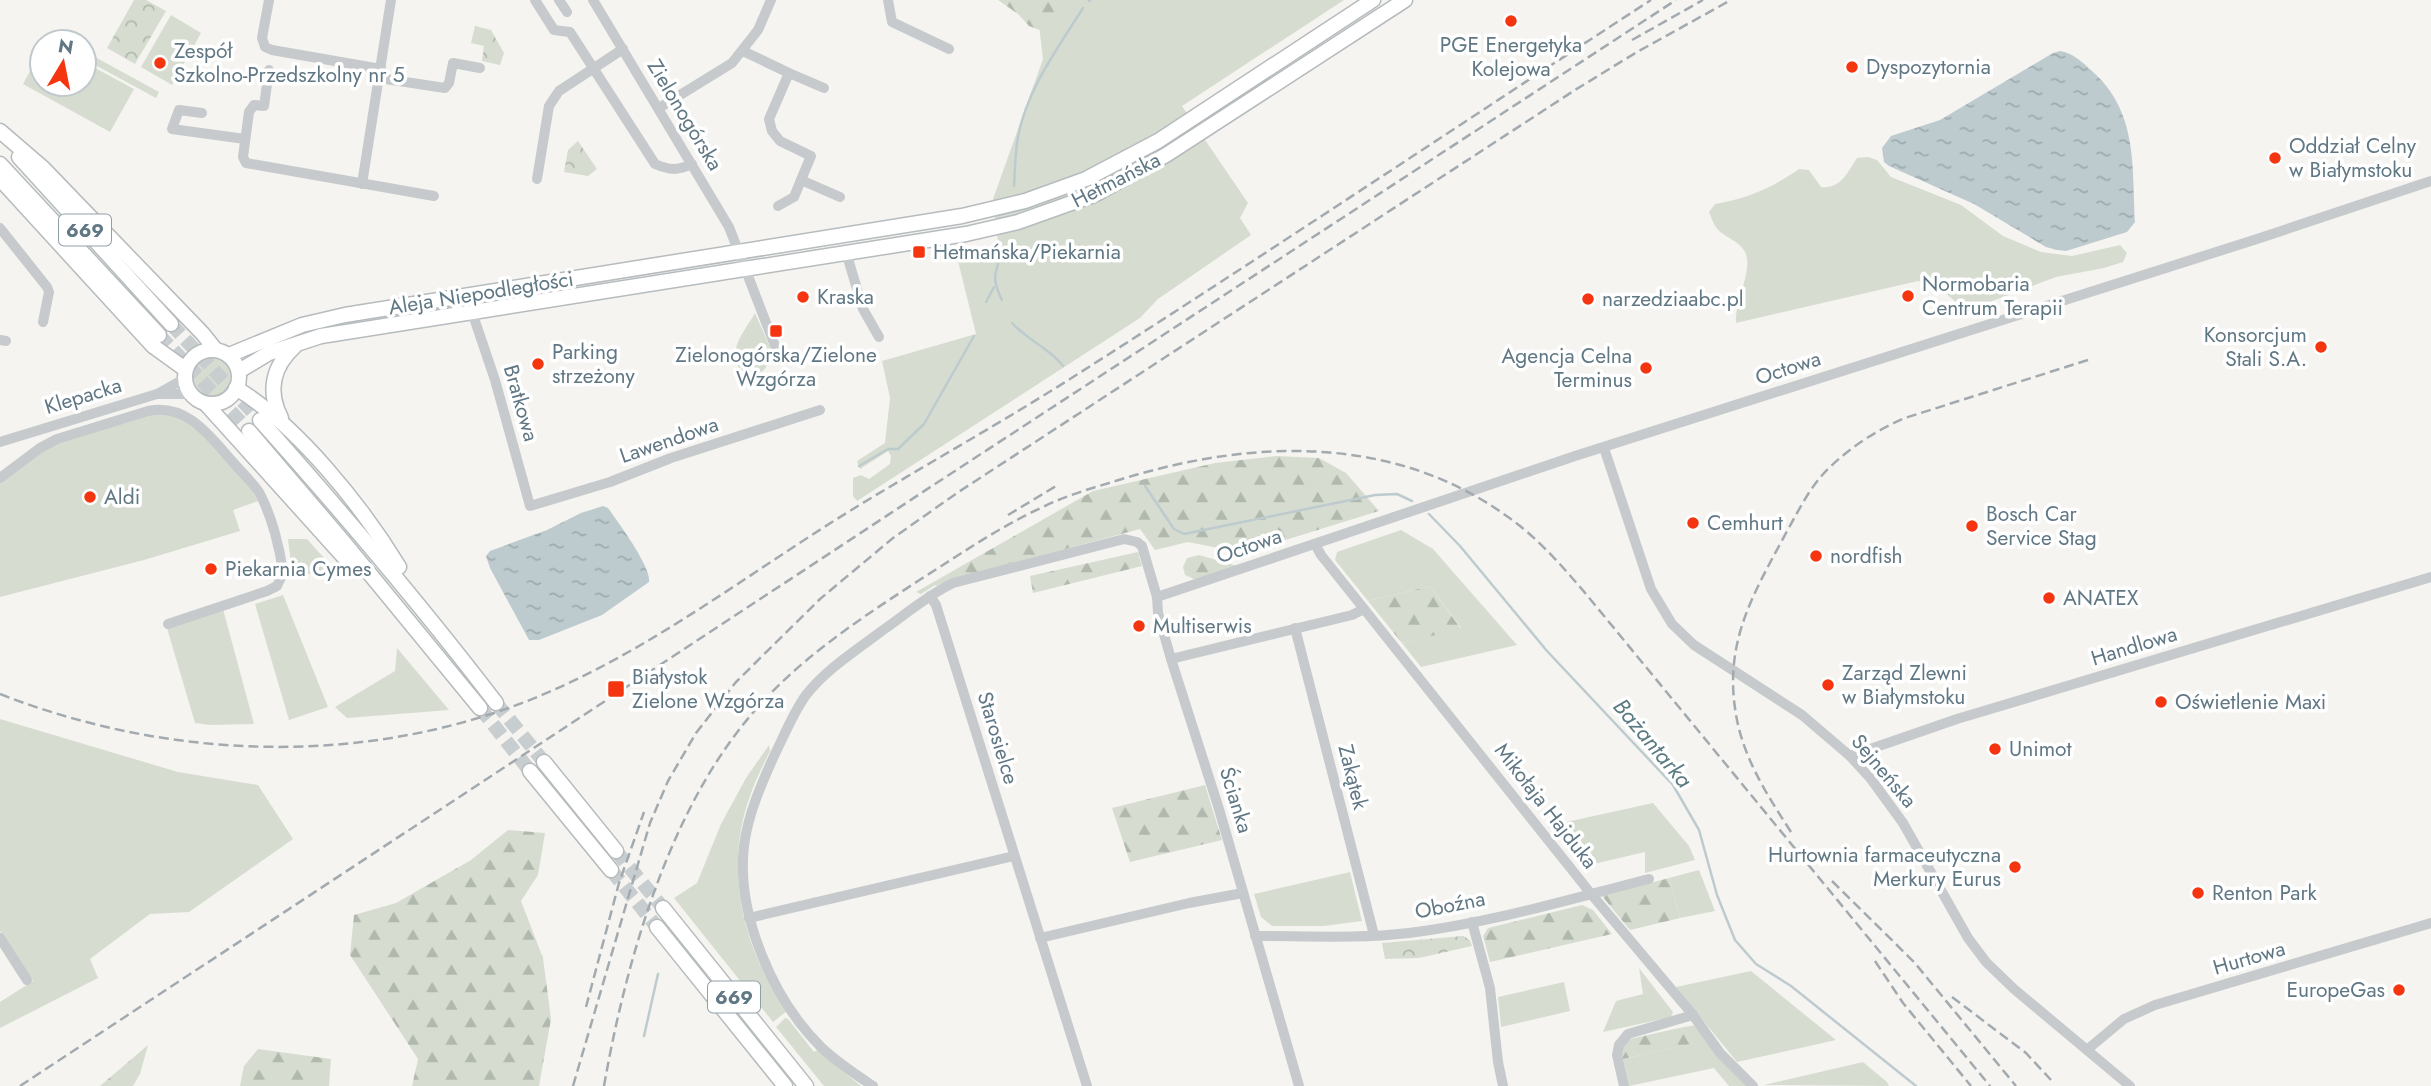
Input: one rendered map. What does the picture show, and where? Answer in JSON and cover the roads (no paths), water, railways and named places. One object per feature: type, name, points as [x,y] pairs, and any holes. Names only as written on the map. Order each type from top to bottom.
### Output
[{"type":"main road","name":"Hetmańska","points":[[739,251],[962,216],[1024,201],[1086,179],[1158,141],[1373,0]]},
{"type":"main road","name":"Hetmańska","points":[[746,268],[966,234],[1018,222],[1094,195],[1166,155],[1405,0]]},
{"type":"main road","points":[[0,133],[43,168],[239,371],[236,388],[227,400],[206,404]]},
{"type":"main road","name":"669","points":[[0,133],[172,324]]},
{"type":"main road","name":"669","points":[[0,163],[159,335]]},
{"type":"main road","points":[[0,179],[153,346],[185,374]]},
{"type":"main road","points":[[962,216],[966,234]]},
{"type":"main road","name":"Aleja Niepodległości","points":[[222,352],[323,319],[739,251]]},
{"type":"main road","name":"Aleja Niepodległości","points":[[239,371],[269,353],[301,341],[344,332],[746,268]]},
{"type":"main road","points":[[285,425],[276,408],[275,376],[284,358],[301,341]]},
{"type":"main road","points":[[222,352],[197,354],[189,360],[185,374],[190,394],[206,404],[355,569],[396,607]]},
{"type":"main road","points":[[236,388],[259,402],[285,425],[359,509],[423,607]]},
{"type":"main road","points":[[260,420],[348,517],[423,607],[496,703]]},
{"type":"main road","points":[[249,431],[480,708]]},
{"type":"main road","points":[[544,762],[616,851]]},
{"type":"main road","points":[[530,771],[611,870]]},
{"type":"main road","name":"669","points":[[663,908],[806,1086]]},
{"type":"main road","name":"669","points":[[657,927],[785,1086]]},
{"type":"street","points":[[269,0],[262,38],[265,47],[272,50],[445,88],[449,83],[453,63],[480,68]]},
{"type":"street","points":[[362,184],[391,0]]},
{"type":"street","points":[[535,0],[554,30],[570,32],[654,163],[667,169],[680,170],[692,164]]},
{"type":"street","points":[[559,0],[567,12]]},
{"type":"street","name":"Zielonogórska","points":[[593,0],[729,227],[746,268]]},
{"type":"street","points":[[659,108],[732,63],[758,30],[771,0]]},
{"type":"street","points":[[888,0],[892,22],[949,50]]},
{"type":"street","points":[[537,179],[549,106],[559,91],[623,49]]},
{"type":"street","points":[[743,51],[824,88]]},
{"type":"street","points":[[269,70],[264,106],[251,107],[243,160],[250,165],[434,196]]},
{"type":"street","points":[[778,206],[794,197],[811,156],[780,141],[772,131],[769,119],[789,73]]},
{"type":"street","points":[[202,113],[179,110],[172,129],[245,139]]},
{"type":"street","points":[[801,180],[840,197]]},
{"type":"street","name":"Octowa","points":[[1157,597],[1604,448],[2431,181]]},
{"type":"street","points":[[1,230],[47,287],[49,292],[43,322]]},
{"type":"street","points":[[846,252],[863,309],[879,337]]},
{"type":"street","points":[[746,268],[778,351]]},
{"type":"street","name":"Bratkowa","points":[[472,312],[495,380],[530,506]]},
{"type":"street","name":"Klepacka","points":[[157,394],[185,374]]},
{"type":"street","name":"Klepacka","points":[[0,442],[157,394],[190,394]]},
{"type":"street","points":[[0,478],[40,448],[57,439],[148,411],[166,409],[183,415],[198,425],[258,490],[284,573],[277,586],[267,591],[168,624]]},
{"type":"street","name":"Lawendowa","points":[[530,506],[610,482],[671,458],[820,410]]},
{"type":"street","name":"Klepacka","points":[[0,450],[20,437]]},
{"type":"street","name":"Sejneńska","points":[[1604,448],[1651,589],[1672,624],[1694,645],[1802,715],[1850,756],[1871,779],[1903,823],[1966,934],[1986,962],[2014,989],[2130,1086]]},
{"type":"street","points":[[0,472],[13,469]]},
{"type":"street","name":"Ścianka","points":[[930,596],[953,583],[1124,539],[1142,546],[1171,659],[1299,1086]]},
{"type":"street","name":"Mikołaja Hajduka","points":[[1315,544],[1321,555],[1592,895],[1693,1015],[1720,1053],[1753,1086]]},
{"type":"street","name":"Handlowa","points":[[1850,756],[1967,716],[2431,577]]},
{"type":"street","points":[[873,1086],[838,1062],[806,1029],[767,965],[749,918],[743,872],[747,830],[752,806],[762,781],[791,721],[807,695],[847,657],[930,596]]},
{"type":"street","name":"Starosielce","points":[[930,596],[936,605],[1087,1086]]},
{"type":"street","points":[[1171,659],[1352,615],[1364,609]]},
{"type":"street","name":"Zakątek","points":[[1295,628],[1374,935]]},
{"type":"street","points":[[749,918],[1014,856]]},
{"type":"street","name":"Oboźna","points":[[1255,936],[1410,933],[1592,895],[1649,879]]},
{"type":"street","points":[[1040,938],[1243,893]]},
{"type":"street","points":[[1472,922],[1490,988],[1497,1062],[1503,1086]]},
{"type":"street","name":"Hurtowa","points":[[2088,1049],[2113,1026],[2144,1009],[2431,923]]},
{"type":"street","points":[[0,939],[27,980]]},
{"type":"street","points":[[1624,1086],[1617,1055],[1619,1045],[1628,1034],[1693,1015]]},
{"type":"water","points":[[2060,51],[2081,61],[2107,87],[2125,122],[2132,160],[2135,222],[2127,232],[2066,251],[2046,247],[1974,204],[1884,162],[1882,148],[1891,136],[1940,120]]},
{"type":"water","points":[[603,506],[608,508],[633,545],[649,575],[649,582],[602,615],[539,640],[529,640],[486,556],[490,551]]},
{"type":"waterway","name":"Bażantarka","points":[[1014,186],[1018,137],[1028,102],[1044,69],[1083,8]]},
{"type":"waterway","name":"Bażantarka","points":[[1002,300],[995,279],[1004,247]]},
{"type":"waterway","points":[[986,302],[994,287]]},
{"type":"waterway","name":"Bażantarka","points":[[1012,323],[1063,366]]},
{"type":"waterway","points":[[859,466],[888,449],[898,449],[924,424],[974,336]]},
{"type":"waterway","name":"Bażantarka","points":[[1145,486],[1174,529],[1184,534],[1375,495],[1397,494],[1412,501]]},
{"type":"waterway","name":"Bażantarka","points":[[1429,514],[1460,546],[1547,651],[1673,785],[1699,830],[1717,895],[1735,940],[1756,964],[1791,986],[1916,1086]]},
{"type":"waterway","points":[[644,1036],[658,974]]},
{"type":"tunnel","points":[[171,324],[260,420]]},
{"type":"tunnel","points":[[159,335],[249,431]]},
{"type":"tunnel","points":[[496,703],[544,762]]},
{"type":"tunnel","points":[[480,708],[530,771]]},
{"type":"tunnel","points":[[616,851],[663,908]]},
{"type":"tunnel","points":[[611,870],[657,927]]},
{"type":"railway","points":[[0,694],[57,714],[176,740],[237,746],[298,747],[419,733],[478,718],[529,700],[626,654],[853,509],[1043,396],[1651,0]]},
{"type":"railway","points":[[20,1086],[1676,0]]},
{"type":"railway","points":[[1632,40],[1703,0]]},
{"type":"railway","points":[[573,1086],[650,823],[668,781],[696,733],[736,682],[820,599],[893,538],[957,493],[1575,90],[1731,0]]},
{"type":"railway","points":[[1791,832],[1749,758],[1738,725],[1733,683],[1734,660],[1745,616],[1805,498],[1838,459],[1865,439],[1905,418],[2091,359]]},
{"type":"railway","points":[[604,1086],[612,1042],[635,952],[649,906],[684,819],[730,742],[750,716],[794,671],[842,632],[894,597],[982,540],[1045,506],[1093,488],[1171,466],[1221,456],[1271,452],[1321,452],[1370,458],[1418,470],[1464,490],[1508,517],[1529,534],[1586,594],[1990,1086]]},
{"type":"railway","points":[[1008,515],[1056,486]]},
{"type":"railway","points":[[586,1007],[619,883],[644,812]]},
{"type":"railway","points":[[1832,881],[1914,962],[2016,1086]]},
{"type":"railway","points":[[1875,961],[1903,1003],[1971,1086]]},
{"type":"railway","points":[[1952,997],[2026,1053],[2051,1080]]},
{"type":"place","name":"PGE Energetyka Kolejowa","points":[[1511,21]]},
{"type":"place","name":"Zespół Szkolno-Przedszkolny nr 5","points":[[160,63]]},
{"type":"place","name":"Dyspozytornia","points":[[1852,67]]},
{"type":"place","name":"Oddział Celny w Białymstoku","points":[[2275,158]]},
{"type":"place","name":"Hetmańska/Piekarnia","points":[[919,252]]},
{"type":"place","name":"Normobaria Centrum Terapii","points":[[1908,296]]},
{"type":"place","name":"Kraska","points":[[803,297]]},
{"type":"place","name":"narzedziaabc.pl","points":[[1588,299]]},
{"type":"place","name":"Zielonogórska/Zielone Wzgórza","points":[[776,331]]},
{"type":"place","name":"Konsorcjum Stali S.A.","points":[[2321,347]]},
{"type":"place","name":"Parking strzeżony","points":[[538,364]]},
{"type":"place","name":"Agencja Celna Terminus","points":[[1646,368]]},
{"type":"place","name":"Aldi","points":[[90,497]]},
{"type":"place","name":"Cemhurt","points":[[1693,523]]},
{"type":"place","name":"Bosch Car Service Stag","points":[[1972,526]]},
{"type":"place","name":"nordfish","points":[[1816,556]]},
{"type":"place","name":"Piekarnia Cymes","points":[[211,569]]},
{"type":"place","name":"ANATEX","points":[[2049,598]]},
{"type":"place","name":"Multiserwis","points":[[1139,626]]},
{"type":"place","name":"Zarząd Zlewni w Białymstoku","points":[[1828,685]]},
{"type":"place","name":"Białystok Zielone Wzgórza","points":[[616,689]]},
{"type":"place","name":"Oświetlenie Maxi","points":[[2161,702]]},
{"type":"place","name":"Unimot","points":[[1995,749]]},
{"type":"place","name":"Hurtownia farmaceutyczna Merkury Eurus","points":[[2015,867]]},
{"type":"place","name":"Renton Park","points":[[2198,893]]},
{"type":"place","name":"EuropeGas","points":[[2399,990]]}]
